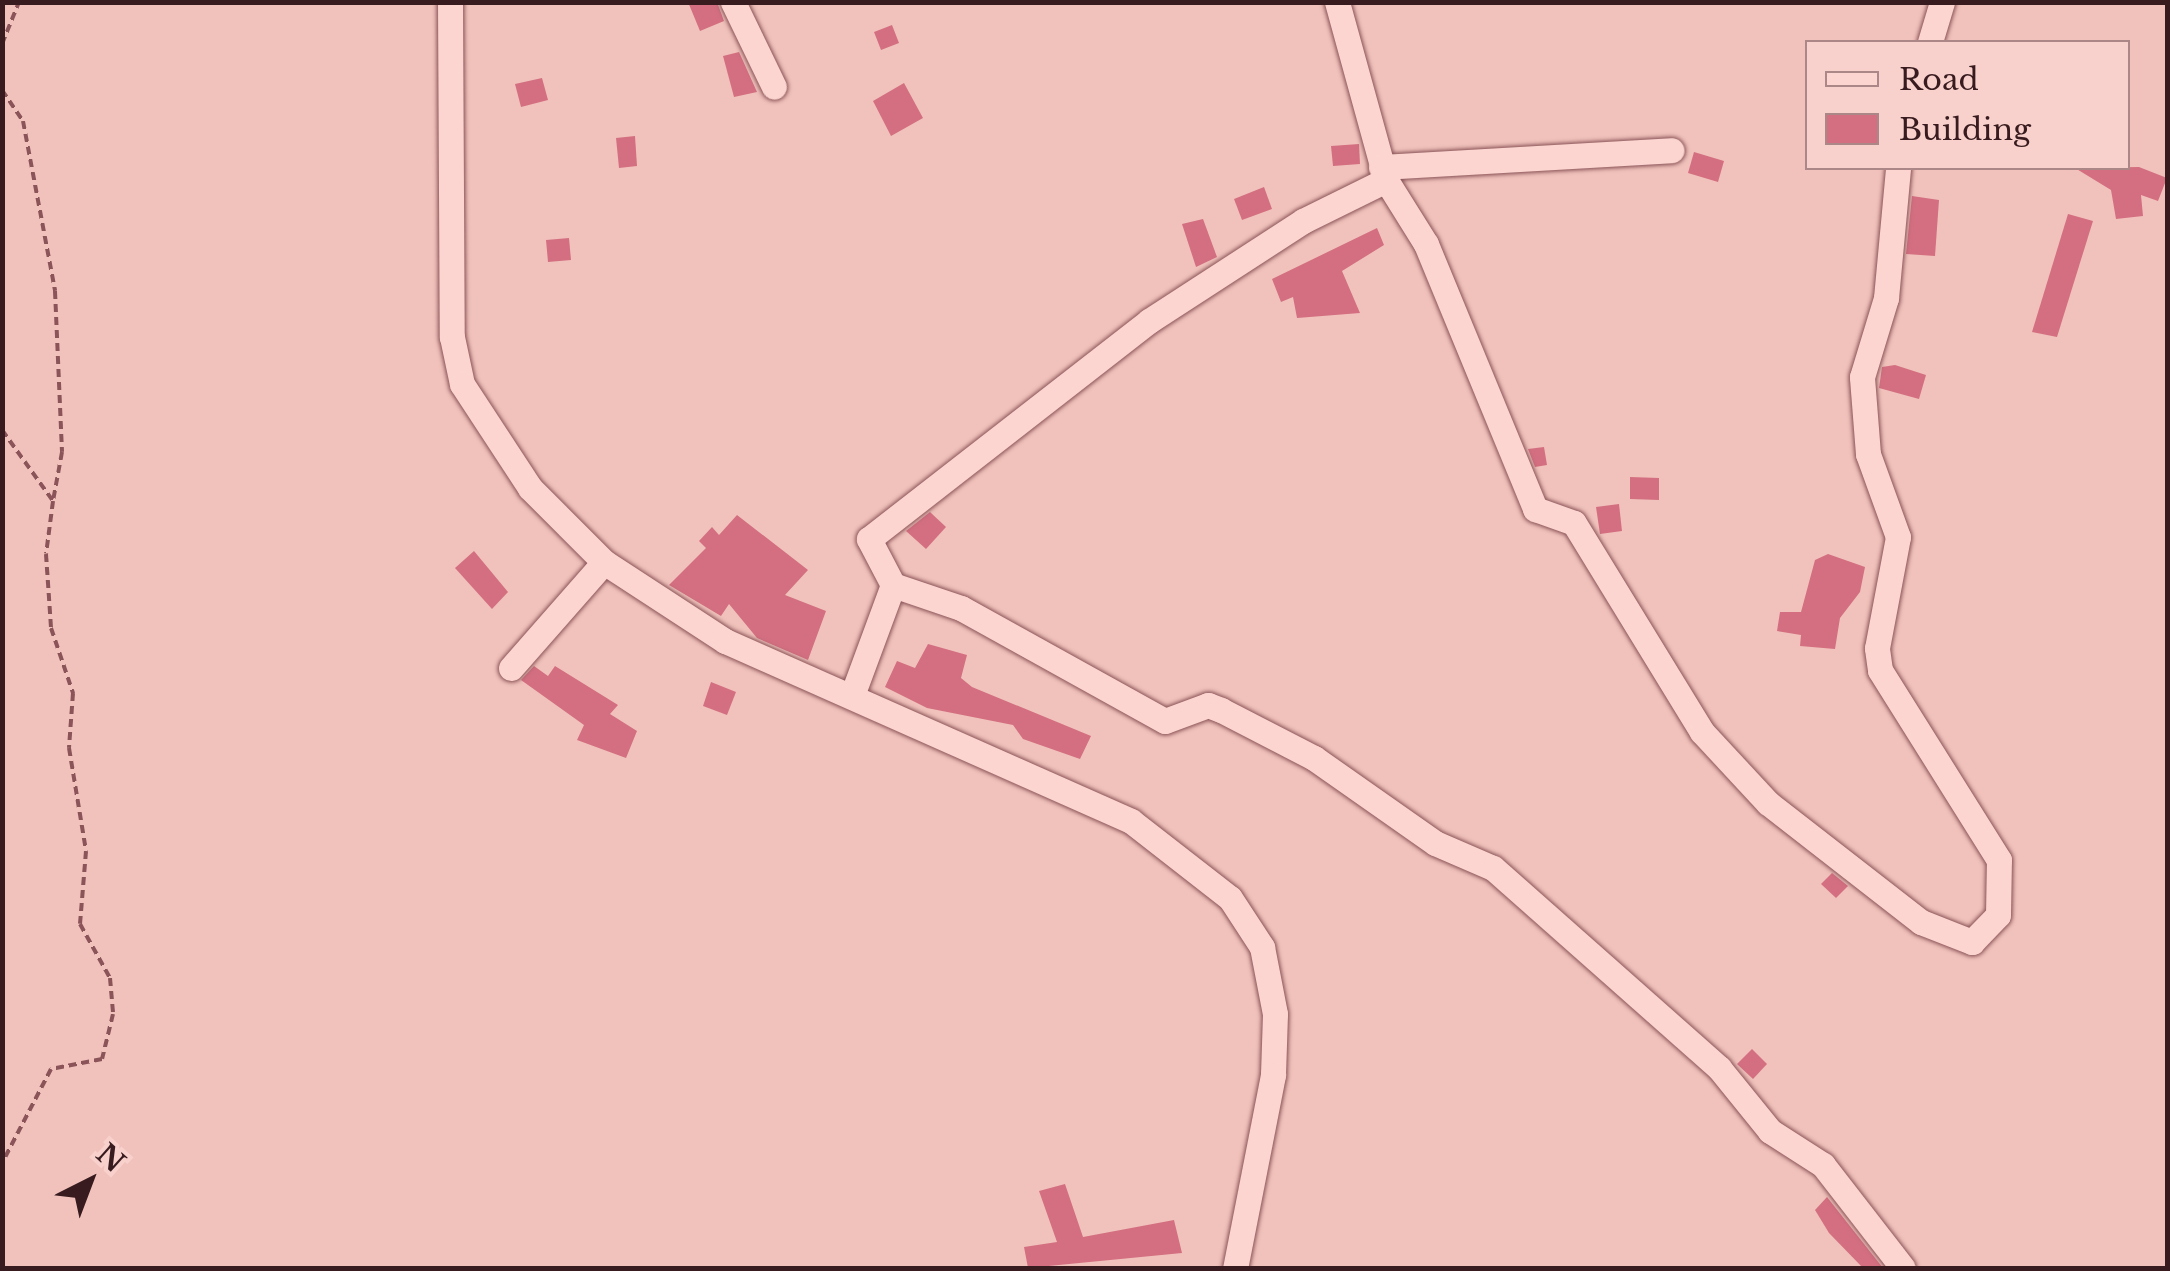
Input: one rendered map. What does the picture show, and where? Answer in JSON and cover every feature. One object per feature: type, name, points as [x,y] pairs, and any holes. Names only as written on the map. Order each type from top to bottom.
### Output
[{"type":"street","points":[[450,2],[447,302],[462,384],[530,488],[604,562],[725,641],[852,694],[1130,821],[1230,898],[1262,947],[1276,1014],[1235,1268]]},
{"type":"street","points":[[733,2],[774,87]]},
{"type":"street","points":[[1337,2],[1384,174],[1426,244],[1520,485],[1535,509],[1574,523],[1702,732],[1819,846],[1921,922],[1972,942],[1998,916],[1999,860],[1880,670],[1877,648],[1898,537],[1868,454],[1862,377],[1886,298],[1898,170]]},
{"type":"street","points":[[1931,40],[1942,2]]},
{"type":"street","points":[[1672,150],[1384,174],[1303,221],[1150,321],[954,482],[868,539],[893,585],[961,608],[1165,721],[1208,704],[1237,718],[1435,843],[1493,868],[1719,1068],[1770,1130],[1823,1166],[1903,1268]]},
{"type":"street","points":[[512,668],[604,562]]},
{"type":"street","points":[[852,694],[893,585]]},
{"type":"path","points":[[2,44],[18,2]]},
{"type":"path","points":[[2,90],[23,120],[55,291],[62,452],[46,554],[52,628],[73,693],[69,748],[86,851],[80,924],[110,978],[112,1036],[102,1058],[52,1069],[2,1163]]},
{"type":"path","points":[[2,430],[53,502]]},
{"type":"building","points":[[688,2],[717,2],[724,21],[700,31]]},
{"type":"building","points":[[892,25],[899,43],[881,50],[874,32]]},
{"type":"building","points":[[739,52],[757,92],[734,97],[723,56]]},
{"type":"building","points":[[542,78],[548,100],[521,107],[515,84]]},
{"type":"building","points":[[904,83],[923,118],[891,136],[873,101]]},
{"type":"building","points":[[635,136],[637,166],[619,168],[616,138]]},
{"type":"building","points":[[1359,144],[1360,164],[1333,166],[1331,146]]},
{"type":"building","points":[[1694,152],[1724,161],[1718,182],[1688,173]]},
{"type":"building","points":[[2139,167],[2167,178],[2158,201],[2141,195],[2143,216],[2116,219],[2111,190],[2078,170]]},
{"type":"building","points":[[1264,187],[1272,209],[1242,220],[1234,199]]},
{"type":"building","points":[[1912,196],[1939,200],[1935,256],[1906,254]]},
{"type":"building","points":[[2068,214],[2093,221],[2057,337],[2032,332]]},
{"type":"building","points":[[1203,219],[1217,257],[1196,267],[1182,224]]},
{"type":"building","points":[[1377,228],[1384,245],[1342,271],[1360,313],[1297,318],[1293,297],[1281,302],[1272,279]]},
{"type":"building","points":[[569,238],[571,260],[548,262],[546,240]]},
{"type":"building","points":[[1895,365],[1926,375],[1919,399],[1879,388],[1882,367]]},
{"type":"building","points":[[1544,447],[1547,465],[1535,467],[1528,449]]},
{"type":"building","points":[[1630,477],[1659,478],[1659,500],[1630,499]]},
{"type":"building","points":[[1619,504],[1622,531],[1600,534],[1596,507]]},
{"type":"building","points":[[930,512],[946,527],[926,549],[906,531]]},
{"type":"building","points":[[737,515],[808,570],[785,595],[826,611],[808,660],[757,638],[729,604],[721,616],[669,585],[706,548],[699,541],[712,527],[719,535]]},
{"type":"building","points":[[474,551],[508,592],[492,609],[455,568]]},
{"type":"building","points":[[1828,554],[1865,567],[1860,592],[1840,618],[1835,649],[1800,646],[1801,635],[1777,631],[1780,612],[1801,612],[1815,560]]},
{"type":"building","points":[[928,644],[967,655],[961,678],[972,687],[1091,736],[1080,759],[1023,739],[1013,725],[927,708],[885,687],[897,661],[915,668]]},
{"type":"building","points":[[534,666],[548,676],[555,666],[618,705],[610,714],[637,731],[626,758],[577,740],[584,725],[521,680]]},
{"type":"building","points":[[711,682],[736,692],[727,715],[703,706]]},
{"type":"building","points":[[1832,873],[1848,886],[1836,898],[1821,884]]},
{"type":"building","points":[[1752,1049],[1767,1064],[1753,1079],[1737,1064]]},
{"type":"building","points":[[1065,1184],[1083,1237],[1174,1220],[1182,1253],[1028,1268],[1024,1247],[1057,1242],[1039,1191]]},
{"type":"building","points":[[1827,1197],[1883,1268],[1863,1268],[1829,1233],[1815,1210]]}]
